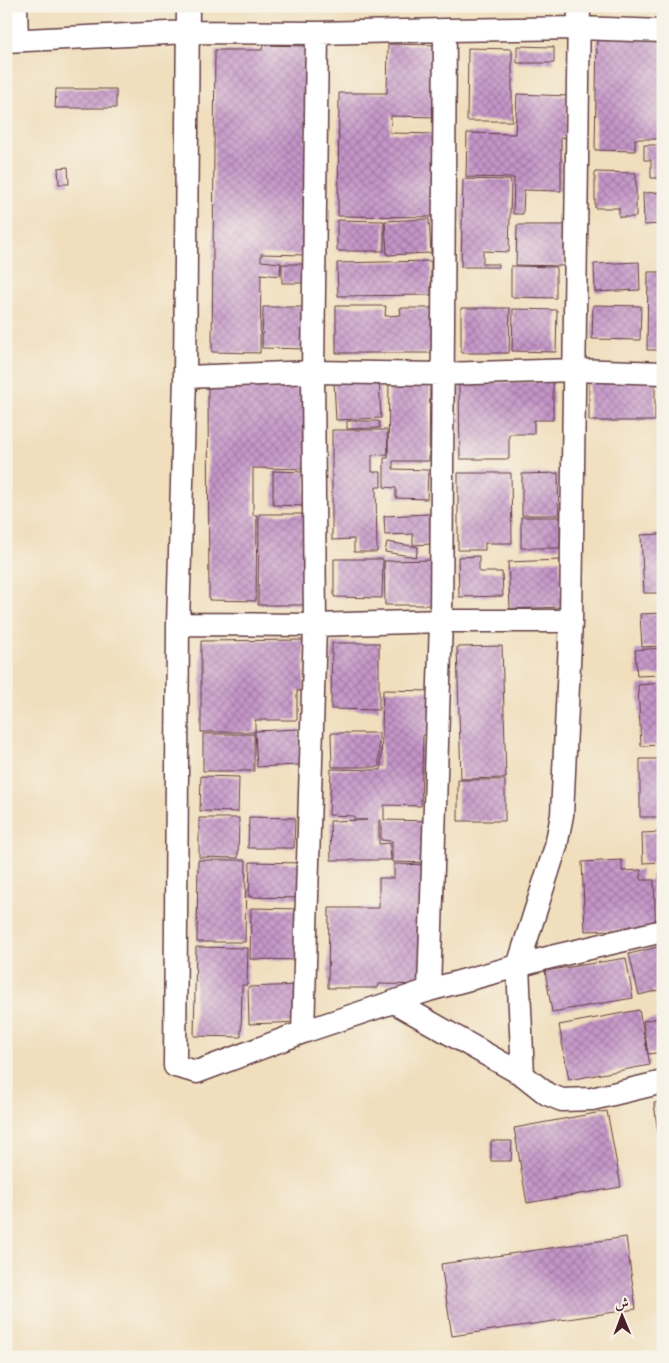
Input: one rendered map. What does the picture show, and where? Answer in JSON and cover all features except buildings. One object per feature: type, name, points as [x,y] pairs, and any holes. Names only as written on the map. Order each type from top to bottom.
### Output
[{"type":"street","points":[[16,6],[12,41],[188,32],[317,33],[578,28],[663,32]]},
{"type":"street","points":[[188,6],[185,377],[178,624],[175,1066],[197,1072],[303,1032],[429,990],[518,966],[663,931]]},
{"type":"street","points":[[523,1075],[518,966],[560,832],[562,815],[571,621],[579,6]]},
{"type":"street","points":[[429,990],[441,622],[445,30]]},
{"type":"street","points":[[303,1032],[315,625],[313,372],[317,33]]},
{"type":"street","points":[[185,377],[313,372],[442,374],[575,370],[663,373]]},
{"type":"street","points":[[178,624],[315,625],[571,621]]},
{"type":"street","points":[[394,1002],[523,1075],[547,1094],[568,1100],[592,1099],[663,1082]]}]
